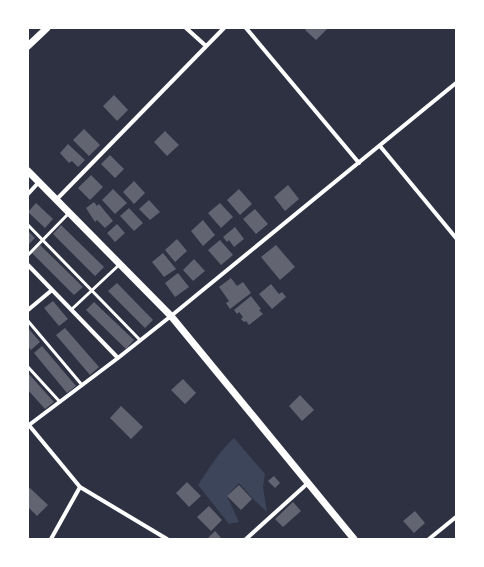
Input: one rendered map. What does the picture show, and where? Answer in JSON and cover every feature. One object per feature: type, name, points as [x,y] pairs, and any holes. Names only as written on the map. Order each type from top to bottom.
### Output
[{"type":"street","points":[[28,46],[47,28]]},
{"type":"street","points":[[186,28],[206,46]]},
{"type":"street","points":[[56,200],[224,28]]},
{"type":"street","points":[[246,28],[359,163]]},
{"type":"street","points":[[167,539],[80,487],[29,425],[171,316],[456,83]]},
{"type":"street","points":[[380,146],[456,238]]},
{"type":"street","points":[[28,171],[171,316],[354,539]]},
{"type":"street","points":[[28,194],[39,182]]},
{"type":"street","points":[[28,266],[72,309],[118,358]]},
{"type":"street","points":[[28,310],[52,290]]},
{"type":"street","points":[[246,539],[308,483]]},
{"type":"street","points":[[51,539],[80,487]]},
{"type":"street","points":[[429,539],[456,517]]},
{"type":"lane","points":[[28,255],[69,213]]},
{"type":"lane","points":[[28,225],[140,340]]},
{"type":"lane","points":[[72,309],[120,264]]},
{"type":"lane","points":[[28,321],[82,385]]},
{"type":"lane","points":[[28,367],[60,402]]},
{"type":"shaded area","points":[[234,438],[265,474],[263,487],[267,512],[239,483],[227,496],[239,522],[229,524],[198,485],[210,466]]},
{"type":"building","points":[[308,28],[328,28],[316,40],[305,30]]},
{"type":"building","points":[[114,95],[128,110],[117,121],[103,106]]},
{"type":"building","points":[[84,129],[100,145],[89,156],[73,140]]},
{"type":"building","points":[[165,131],[179,145],[167,156],[154,142]]},
{"type":"building","points":[[68,144],[85,160],[78,167],[72,161],[69,163],[60,153]]},
{"type":"building","points":[[110,155],[124,169],[115,178],[101,164]]},
{"type":"building","points":[[91,175],[103,187],[90,200],[78,188]]},
{"type":"building","points":[[134,181],[145,193],[134,204],[123,192]]},
{"type":"building","points":[[288,185],[299,199],[285,211],[274,197]]},
{"type":"building","points":[[113,189],[127,203],[115,214],[102,200]]},
{"type":"building","points":[[239,189],[252,204],[240,215],[227,200]]},
{"type":"building","points":[[149,200],[160,212],[150,220],[139,209]]},
{"type":"building","points":[[94,202],[97,206],[99,204],[113,221],[105,228],[97,220],[95,222],[86,208]]},
{"type":"building","points":[[36,203],[53,219],[45,228],[28,212]]},
{"type":"building","points":[[220,203],[233,217],[221,228],[208,213]]},
{"type":"building","points":[[129,208],[143,223],[134,231],[120,216]]},
{"type":"building","points":[[255,209],[268,224],[256,234],[243,219]]},
{"type":"building","points":[[203,220],[215,235],[203,246],[191,231]]},
{"type":"building","points":[[117,224],[125,233],[115,242],[107,233]]},
{"type":"building","points":[[61,225],[104,267],[95,276],[53,234]]},
{"type":"building","points":[[235,227],[244,239],[234,247],[229,240],[227,242],[223,237]]},
{"type":"building","points":[[28,231],[35,238],[28,245]]},
{"type":"building","points":[[177,239],[187,251],[175,262],[165,250]]},
{"type":"building","points":[[220,240],[233,255],[221,265],[208,250]]},
{"type":"building","points":[[40,245],[83,287],[74,295],[32,253]]},
{"type":"building","points":[[276,245],[295,267],[280,280],[261,257]]},
{"type":"building","points":[[163,253],[176,269],[164,277],[152,262]]},
{"type":"building","points":[[194,259],[205,271],[193,281],[183,270]]},
{"type":"building","points":[[178,273],[189,287],[175,297],[165,283]]},
{"type":"building","points":[[231,278],[237,286],[243,282],[251,293],[230,309],[226,303],[229,301],[219,287]]},
{"type":"building","points":[[117,283],[153,320],[145,328],[108,291]]},
{"type":"building","points":[[271,284],[279,294],[282,292],[286,297],[272,309],[259,294]]},
{"type":"building","points":[[251,296],[263,314],[249,325],[246,321],[244,322],[241,319],[243,317],[239,312],[237,314],[234,310]]},
{"type":"building","points":[[53,301],[68,319],[59,326],[44,308]]},
{"type":"building","points":[[94,302],[134,340],[126,349],[86,310]]},
{"type":"building","points":[[28,328],[40,342],[31,350],[28,346]]},
{"type":"building","points":[[65,328],[99,367],[90,375],[56,335]]},
{"type":"building","points":[[42,346],[76,386],[67,393],[34,353]]},
{"type":"building","points":[[28,373],[54,402],[45,409],[28,390]]},
{"type":"building","points":[[183,379],[196,393],[185,404],[171,390]]},
{"type":"building","points":[[300,395],[314,410],[302,421],[289,406]]},
{"type":"building","points":[[121,406],[143,427],[131,439],[110,418]]},
{"type":"building","points":[[274,476],[280,483],[275,488],[268,481]]},
{"type":"building","points":[[187,482],[201,496],[189,507],[176,493]]},
{"type":"building","points":[[239,485],[252,499],[241,510],[227,496]]},
{"type":"building","points":[[30,488],[48,505],[37,516],[28,507],[28,489]]},
{"type":"building","points":[[293,502],[301,511],[283,527],[275,519]]},
{"type":"building","points":[[209,506],[222,520],[211,531],[197,517]]},
{"type":"building","points":[[415,511],[425,523],[414,533],[403,521]]},
{"type":"building","points":[[215,531],[222,539],[207,539]]}]
